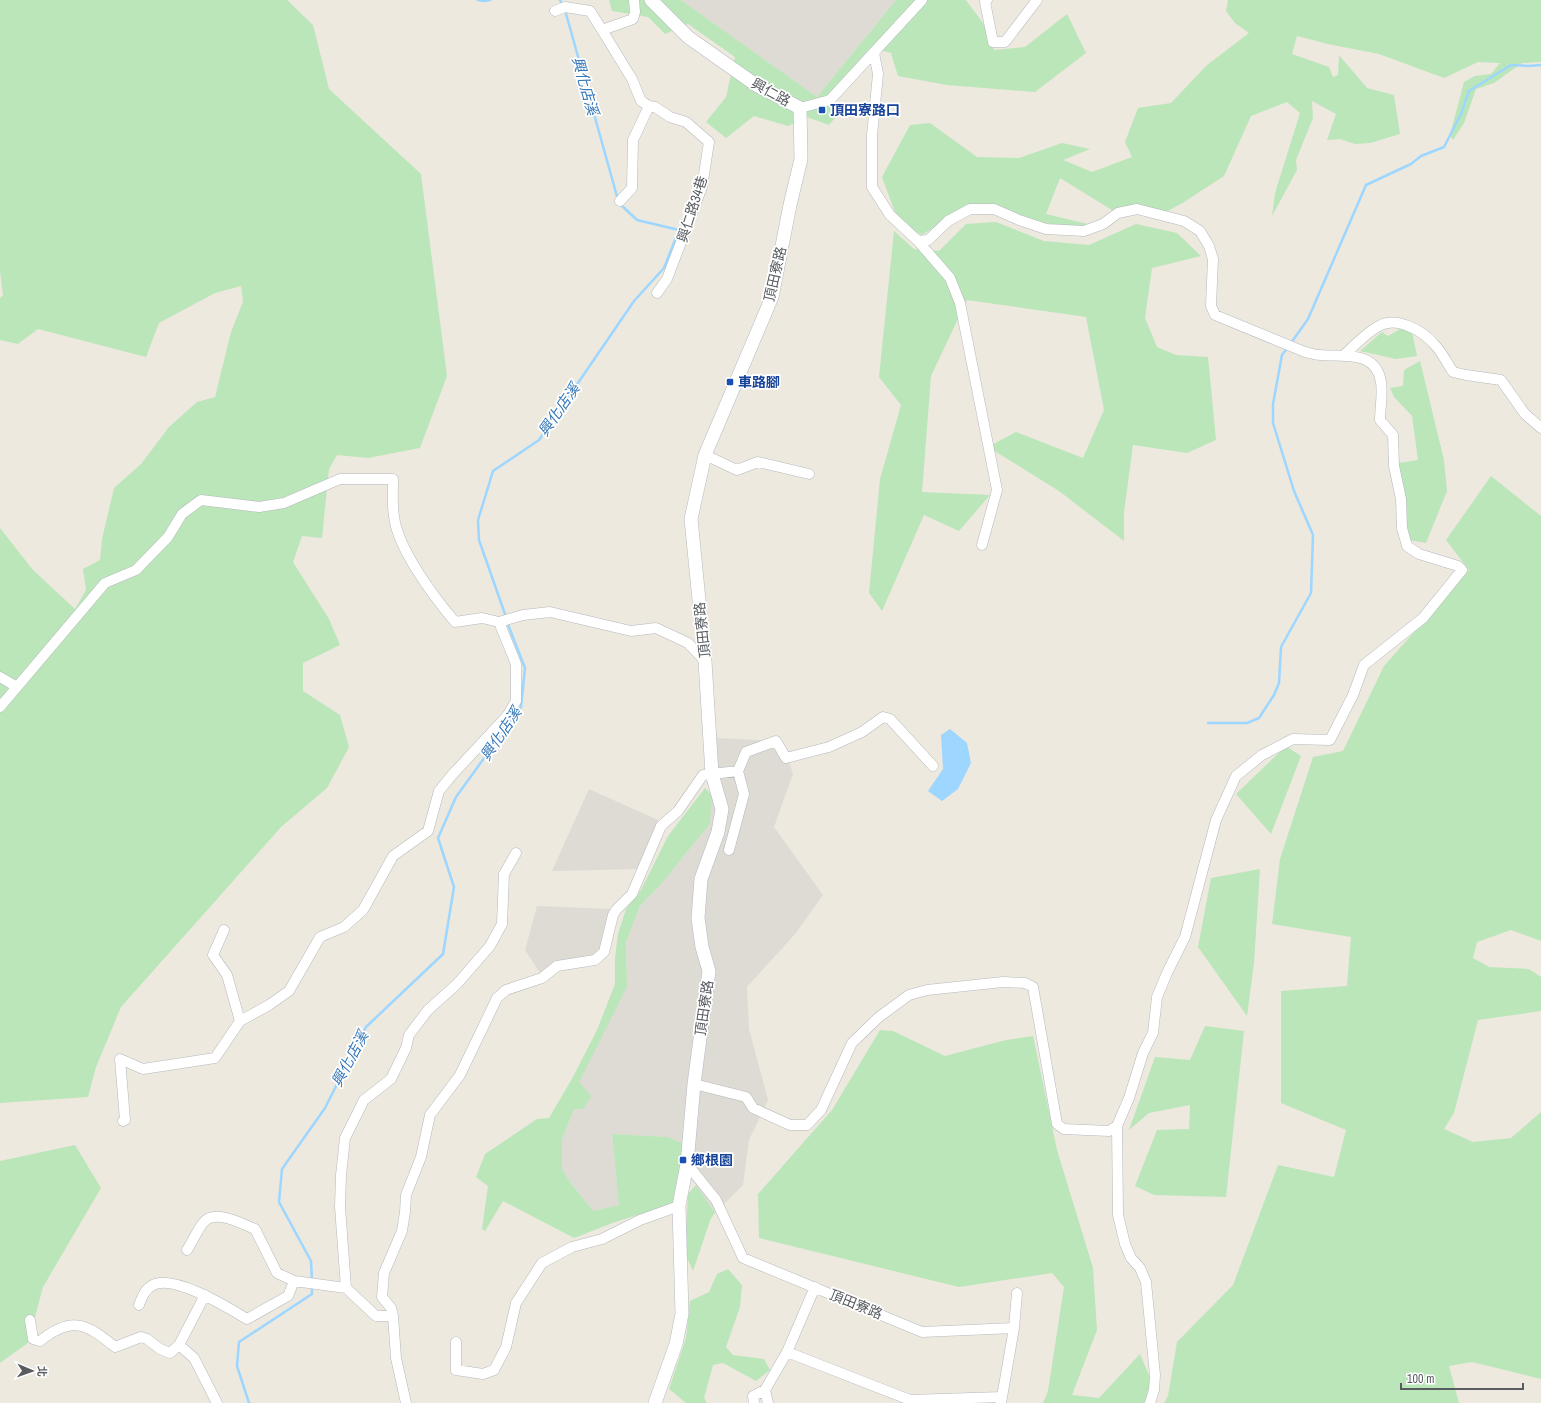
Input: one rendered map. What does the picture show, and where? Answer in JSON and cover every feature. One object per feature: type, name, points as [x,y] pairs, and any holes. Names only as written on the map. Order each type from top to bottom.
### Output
[{"type":"street","points":[[602,30],[633,19],[635,12],[634,0]]},
{"type":"street","name":"興仁路","points":[[651,0],[688,37],[756,85],[800,108],[830,100],[922,0]]},
{"type":"street","points":[[987,0],[985,2],[993,42],[1005,42],[1037,0]]},
{"type":"street","name":"興仁路34巷","points":[[555,12],[565,7],[590,11],[632,79],[641,101],[649,106],[655,107],[670,117],[686,122],[709,142],[702,187],[667,279],[657,293]]},
{"type":"street","points":[[874,53],[878,74],[872,135],[872,187],[890,215],[918,241],[950,278],[960,303],[997,490],[982,545]]},
{"type":"street","points":[[620,201],[632,188],[633,140],[649,106]]},
{"type":"street","name":"頂田寮路","points":[[655,1403],[676,1344],[682,1314],[679,1206],[687,1164],[694,1084],[709,971],[702,947],[698,918],[702,879],[718,832],[722,809],[712,774],[705,661],[691,519],[705,455],[772,297],[790,205],[801,159],[800,108]]},
{"type":"street","points":[[918,241],[928,240],[948,221],[970,209],[994,209],[1019,220],[1046,229],[1084,231],[1104,224],[1118,213],[1137,209],[1184,221],[1200,231],[1209,246],[1214,259],[1211,306],[1215,314],[1305,352],[1319,355],[1350,356],[1366,360],[1378,370],[1382,383],[1380,420],[1393,435],[1394,466],[1401,499],[1402,528],[1407,546],[1419,554],[1458,566],[1462,570],[1423,618],[1364,666],[1354,695],[1330,740],[1293,739],[1262,755],[1236,776],[1216,820],[1185,937],[1157,997],[1153,1033],[1143,1053],[1129,1098],[1117,1126],[1118,1215],[1124,1244],[1131,1258],[1140,1268],[1146,1282],[1155,1375],[1154,1390],[1150,1403]]},
{"type":"street","points":[[1343,356],[1379,326],[1391,321],[1403,324],[1416,330],[1434,343],[1454,372],[1501,380],[1525,414],[1541,428]]},
{"type":"street","points":[[705,455],[737,470],[758,462],[810,474]]},
{"type":"street","points":[[0,707],[105,583],[136,570],[168,537],[182,514],[201,500],[265,506],[284,503],[340,479],[393,479],[394,517],[403,548],[439,604],[455,622],[482,618],[499,622],[523,615],[550,612],[630,631],[656,628],[688,643],[705,661]]},
{"type":"street","points":[[123,1122],[125,1120],[120,1059],[143,1069],[214,1058],[240,1022],[289,991],[320,937],[344,927],[363,910],[393,856],[428,831],[439,791],[452,774],[507,716],[516,701],[516,664],[499,622]]},
{"type":"street","points":[[0,677],[17,687]]},
{"type":"street","points":[[728,850],[744,794],[738,771],[746,752],[776,741],[786,758],[829,747],[862,732],[883,717],[890,719],[933,766]]},
{"type":"street","points":[[406,1403],[396,1358],[394,1316],[391,1308],[382,1297],[384,1274],[402,1231],[406,1194],[421,1157],[430,1115],[460,1075],[498,998],[506,990],[542,978],[557,966],[595,960],[604,952],[613,915],[632,894],[661,826],[678,811],[703,775],[738,771]]},
{"type":"street","points":[[346,1288],[340,1207],[341,1175],[345,1138],[364,1100],[391,1079],[406,1048],[409,1035],[414,1028],[428,1010],[457,984],[490,946],[502,924],[504,874],[516,853]]},
{"type":"street","points":[[224,930],[213,955],[226,975],[240,1022]]},
{"type":"street","points":[[694,1084],[746,1097],[753,1108],[790,1125],[808,1125],[821,1110],[852,1043],[879,1017],[909,995],[927,990],[1003,982],[1026,983],[1033,987],[1057,1124],[1064,1129],[1109,1131],[1117,1126]]},
{"type":"street","name":"頂田寮路","points":[[687,1164],[716,1200],[743,1258],[922,1332],[1014,1328]]},
{"type":"street","points":[[456,1342],[456,1370],[483,1374],[494,1370],[506,1346],[516,1303],[542,1263],[572,1247],[602,1239],[640,1220],[679,1206]]},
{"type":"street","points":[[187,1250],[204,1222],[211,1217],[222,1217],[256,1229],[277,1273],[294,1281],[346,1288],[376,1316],[394,1316]]},
{"type":"street","points":[[139,1305],[144,1293],[154,1285],[166,1282],[205,1295],[247,1319],[288,1296],[294,1281]]},
{"type":"street","points":[[754,1403],[753,1396],[765,1390],[787,1352],[815,1287]]},
{"type":"street","points":[[787,1352],[910,1400],[1002,1400],[1014,1328],[1017,1293]]},
{"type":"street","points":[[30,1320],[33,1339],[40,1341],[47,1335],[69,1324],[86,1327],[96,1331],[115,1347],[141,1337],[147,1339],[160,1349],[170,1353],[179,1345],[205,1295]]},
{"type":"street","points":[[179,1345],[194,1358],[217,1403]]},
{"type":"street","points":[[765,1390],[768,1403]]},
{"type":"shaded area","points":[[681,0],[896,0],[817,97]]},
{"type":"shaded area","points":[[715,738],[782,741],[793,774],[774,827],[823,895],[795,934],[747,987],[749,1029],[768,1100],[749,1140],[743,1185],[715,1213],[696,1185],[682,1169],[684,1144],[668,1137],[612,1134],[619,1205],[593,1211],[570,1182],[562,1169],[562,1139],[574,1109],[583,1109],[578,1082],[627,987],[626,942],[640,906],[664,881],[710,824]]},
{"type":"shaded area","points":[[589,789],[658,820],[640,869],[552,871]]},
{"type":"shaded area","points":[[537,906],[611,909],[608,931],[603,948],[594,958],[540,973],[525,950]]},
{"type":"green space","points":[[0,0],[287,0],[313,25],[329,89],[421,174],[447,376],[420,448],[368,458],[337,455],[329,469],[322,538],[302,536],[293,562],[329,619],[340,645],[303,663],[303,691],[340,715],[349,747],[327,788],[281,827],[121,1007],[96,1067],[88,1097],[0,1103],[0,528],[33,570],[75,609],[86,590],[83,569],[100,560],[102,539],[114,488],[141,464],[169,427],[197,402],[215,397],[231,332],[243,302],[241,286],[215,293],[159,323],[146,357],[38,329],[18,344],[0,340],[0,298],[3,295],[0,271]]},
{"type":"green space","points":[[609,0],[681,0],[817,97],[896,0],[966,0],[983,23],[994,50],[1025,47],[1067,14],[1086,53],[1035,92],[947,85],[898,76],[891,53],[870,48],[832,93],[840,112],[829,125],[807,117],[788,126],[754,116],[726,138],[706,122],[726,97],[735,57],[688,24],[665,34],[648,17],[612,11]]},
{"type":"green space","points":[[1228,0],[1541,0],[1541,62],[1522,63],[1494,83],[1476,89],[1464,123],[1453,140],[1450,135],[1464,82],[1475,76],[1491,74],[1500,63],[1478,62],[1444,78],[1379,54],[1297,36],[1292,54],[1329,67],[1333,77],[1338,75],[1339,55],[1367,88],[1394,95],[1400,134],[1370,143],[1355,144],[1340,139],[1327,140],[1336,114],[1312,101],[1313,118],[1296,160],[1297,170],[1272,216],[1275,193],[1300,113],[1287,102],[1251,116],[1224,176],[1166,212],[1112,210],[1060,178],[1046,214],[1092,225],[1083,229],[1026,220],[996,205],[961,209],[922,235],[899,223],[882,177],[910,125],[930,123],[977,157],[1019,158],[1062,143],[1090,149],[1063,160],[1092,172],[1132,157],[1125,142],[1138,108],[1171,103],[1207,65],[1249,33],[1235,23],[1226,11]]},
{"type":"green space","points":[[996,222],[1044,241],[1089,245],[1136,224],[1177,233],[1201,256],[1152,268],[1145,318],[1157,347],[1176,355],[1208,357],[1216,440],[1187,453],[1133,445],[1124,512],[1124,541],[1059,491],[988,447],[1016,432],[1083,458],[1104,410],[1086,317],[967,300],[931,376],[922,492],[990,495],[959,531],[924,515],[882,611],[869,593],[880,479],[901,405],[879,377],[894,231],[914,249],[939,251],[966,224]]},
{"type":"green space","points":[[1402,328],[1412,332],[1417,356],[1396,359],[1360,351],[1382,332],[1388,336]]},
{"type":"green space","points":[[1420,361],[1444,460],[1447,491],[1426,543],[1409,540],[1399,463],[1418,460],[1412,416],[1394,397],[1390,388],[1403,386],[1404,370]]},
{"type":"green space","points":[[1491,476],[1541,516],[1541,941],[1511,930],[1477,942],[1473,958],[1489,967],[1529,969],[1541,977],[1541,1011],[1478,1020],[1454,1113],[1444,1129],[1473,1142],[1511,1138],[1541,1112],[1541,1379],[1472,1362],[1449,1366],[1459,1403],[1164,1403],[1168,1396],[1177,1342],[1233,1285],[1278,1165],[1334,1177],[1346,1130],[1281,1103],[1281,991],[1347,986],[1351,937],[1272,924],[1280,859],[1313,757],[1343,751],[1384,666],[1469,570],[1446,540]]},
{"type":"green space","points":[[1286,746],[1301,756],[1271,834],[1236,794]]},
{"type":"green space","points":[[705,788],[712,795],[710,824],[664,881],[640,906],[626,942],[627,987],[579,1082],[591,1096],[583,1109],[574,1109],[562,1139],[562,1169],[570,1182],[593,1211],[619,1205],[612,1134],[668,1137],[684,1144],[682,1169],[673,1204],[615,1222],[574,1238],[503,1201],[485,1231],[482,1229],[488,1186],[476,1177],[485,1154],[537,1119],[549,1118],[573,1077],[597,1030],[615,984],[615,958],[618,934],[626,909],[641,890],[668,836]]},
{"type":"green space","points":[[1260,869],[1254,963],[1247,1016],[1198,947],[1211,878]]},
{"type":"green space","points":[[1205,1026],[1244,1031],[1226,1197],[1154,1195],[1135,1186],[1157,1130],[1189,1129],[1190,1105],[1149,1113],[1129,1130],[1155,1057],[1190,1060]]},
{"type":"green space","points":[[880,1030],[893,1031],[945,1056],[1006,1040],[1033,1036],[1057,1150],[1093,1268],[1097,1330],[1072,1395],[1099,1398],[1140,1354],[1154,1387],[1144,1403],[1043,1403],[1048,1391],[1064,1287],[1052,1273],[959,1287],[759,1238],[758,1194],[832,1110]]},
{"type":"green space","points":[[75,1145],[101,1188],[43,1287],[28,1343],[0,1363],[0,1161]]},
{"type":"green space","points":[[696,1185],[715,1213],[711,1218],[693,1271],[685,1253],[688,1194]]},
{"type":"green space","points":[[728,1269],[742,1285],[740,1307],[726,1347],[733,1355],[764,1359],[770,1370],[756,1381],[723,1363],[713,1365],[704,1398],[707,1403],[686,1403],[669,1389],[686,1338],[690,1301],[709,1292],[717,1274]]},
{"type":"water","points":[[950,729],[967,743],[971,763],[958,789],[942,801],[928,791],[943,769],[941,735]]},
{"type":"waterway","name":"興化店溪","points":[[478,0],[490,0]]},
{"type":"waterway","name":"興化店溪","points":[[560,0],[563,6]]},
{"type":"waterway","name":"興化店溪","points":[[565,10],[618,200]]},
{"type":"waterway","points":[[1291,343],[1308,319],[1366,185],[1411,164],[1421,156],[1444,147],[1461,114],[1469,91],[1511,65],[1541,65]]},
{"type":"waterway","name":"興化店溪","points":[[506,617],[479,540],[478,520],[493,471],[539,440],[634,301],[664,268],[679,230],[637,220],[620,204]]},
{"type":"waterway","points":[[1208,723],[1247,723],[1259,718],[1274,695],[1279,683],[1281,647],[1311,593],[1313,535],[1294,491],[1273,423],[1273,404],[1282,355],[1288,347]]},
{"type":"waterway","name":"興化店溪","points":[[312,1280],[311,1261],[279,1202],[282,1169],[325,1108],[366,1027],[443,954],[454,887],[438,838],[456,797],[521,707],[525,668],[507,622]]},
{"type":"waterway","name":"興化店溪","points":[[249,1403],[237,1366],[239,1342],[312,1294],[312,1287]]},
{"type":"place","name":"頂田寮路口","points":[[822,110]]},
{"type":"place","name":"車路腳","points":[[730,382]]},
{"type":"place","name":"鄉根園","points":[[683,1160]]}]
